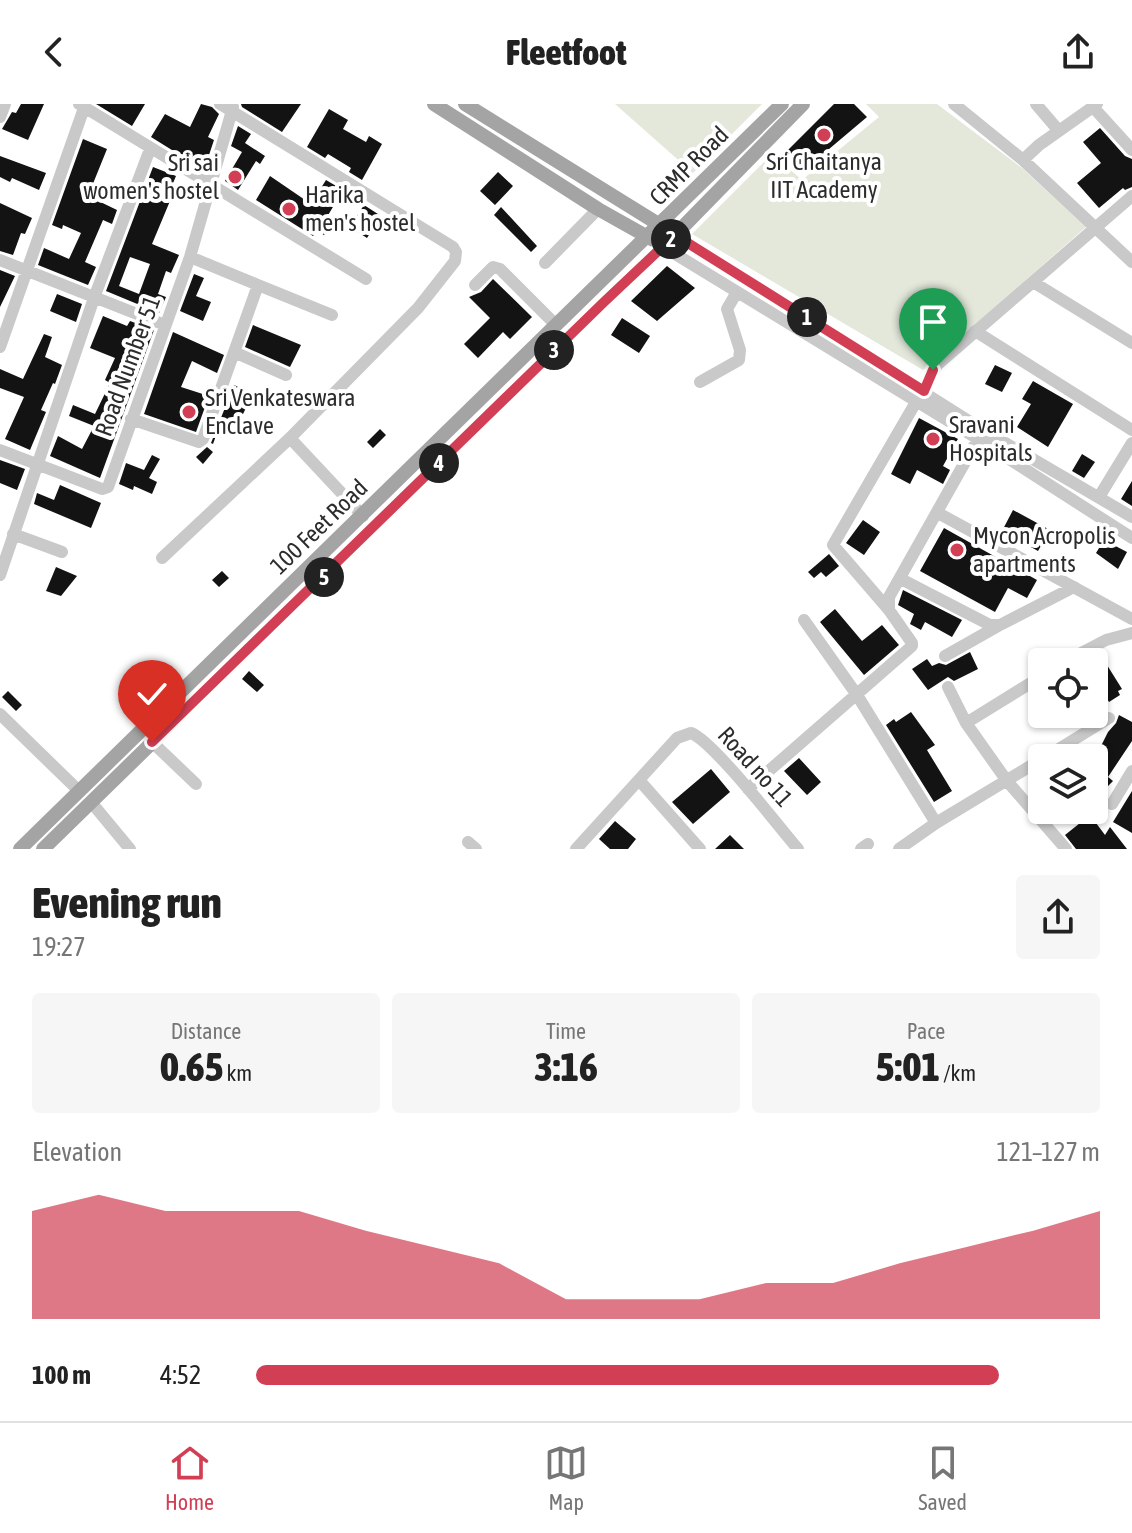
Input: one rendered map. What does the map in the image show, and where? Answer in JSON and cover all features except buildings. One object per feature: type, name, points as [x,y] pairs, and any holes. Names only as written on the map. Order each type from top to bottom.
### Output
[{"type":"main road","points":[[434,104],[598,209],[662,246]]},
{"type":"main road","points":[[465,104],[675,235]]},
{"type":"main road","name":"CRMP Road","points":[[647,237],[782,104]]},
{"type":"main road","name":"CRMP Road","points":[[675,235],[803,104]]},
{"type":"main road","name":"100 Feet Road","points":[[43,849],[675,235]]},
{"type":"main road","name":"100 Feet Road","points":[[20,849],[647,237]]},
{"type":"street","points":[[0,117],[5,104]]},
{"type":"street","points":[[954,104],[1023,160],[1132,262]]},
{"type":"street","points":[[1036,104],[1059,131]]},
{"type":"street","points":[[1023,160],[1095,105],[1132,150]]},
{"type":"street","points":[[0,347],[81,106],[366,279]]},
{"type":"street","points":[[162,558],[290,438],[418,308],[455,261],[453,247],[228,106]]},
{"type":"street","name":"Road Number 51","points":[[36,464],[106,489],[190,257],[211,186],[228,106]]},
{"type":"street","points":[[0,575],[94,298],[150,149]]},
{"type":"street","points":[[748,789],[912,646],[889,610],[833,545],[933,370],[1132,196]]},
{"type":"street","points":[[545,263],[598,209]]},
{"type":"street","points":[[675,235],[920,396],[978,439],[1132,538]]},
{"type":"street","points":[[662,246],[1132,517]]},
{"type":"street","points":[[190,257],[332,315]]},
{"type":"street","points":[[0,260],[165,325]]},
{"type":"street","points":[[475,285],[493,267],[500,269],[556,325]]},
{"type":"street","points":[[1033,282],[1132,343]]},
{"type":"street","points":[[131,419],[200,442],[258,285]]},
{"type":"street","points":[[700,382],[739,360],[740,350],[727,309],[737,292]]},
{"type":"street","points":[[975,331],[1132,430]]},
{"type":"street","points":[[234,352],[286,375]]},
{"type":"street","points":[[290,438],[363,516]]},
{"type":"street","points":[[889,610],[889,597],[978,439]]},
{"type":"street","points":[[1099,497],[1132,443]]},
{"type":"street","points":[[0,450],[36,464]]},
{"type":"street","points":[[938,513],[1132,619]]},
{"type":"street","points":[[13,534],[62,552]]},
{"type":"street","points":[[901,579],[980,622],[1000,625]]},
{"type":"street","points":[[945,656],[1074,587]]},
{"type":"street","points":[[804,620],[857,695],[936,823]]},
{"type":"street","points":[[1091,648],[1132,633]]},
{"type":"street","points":[[966,723],[1028,685]]},
{"type":"street","points":[[948,687],[966,723],[1007,781],[1066,849]]},
{"type":"street","points":[[0,714],[79,791]]},
{"type":"street","points":[[1067,744],[1109,718]]},
{"type":"street","name":"Road no 11","points":[[576,849],[677,738],[691,733],[705,743],[748,789],[798,849]]},
{"type":"street","points":[[152,742],[196,784]]},
{"type":"street","points":[[899,849],[1028,768]]},
{"type":"street","points":[[1112,804],[1132,771]]},
{"type":"street","points":[[639,780],[700,849]]},
{"type":"street","points":[[91,802],[130,849]]},
{"type":"shaded area","points":[[615,104],[762,104],[693,173]]},
{"type":"shaded area","points":[[866,104],[937,104],[1022,168],[1086,227],[923,370],[692,234],[772,154],[802,180],[879,117]]},
{"type":"place","name":"Sri Chaitanya IIT Academy","points":[[824,135]]},
{"type":"place","name":"Sri sai women's hostel","points":[[235,177]]},
{"type":"place","name":"Harika men's hostel","points":[[289,209]]},
{"type":"place","name":"Sri Venkateswara Enclave","points":[[189,412]]},
{"type":"place","name":"Sravani Hospitals","points":[[933,439]]},
{"type":"place","name":"Mycon Acropolis apartments","points":[[957,550]]},
{"type":"route","points":[[152,742],[675,235],[924,391],[933,370]]}]
